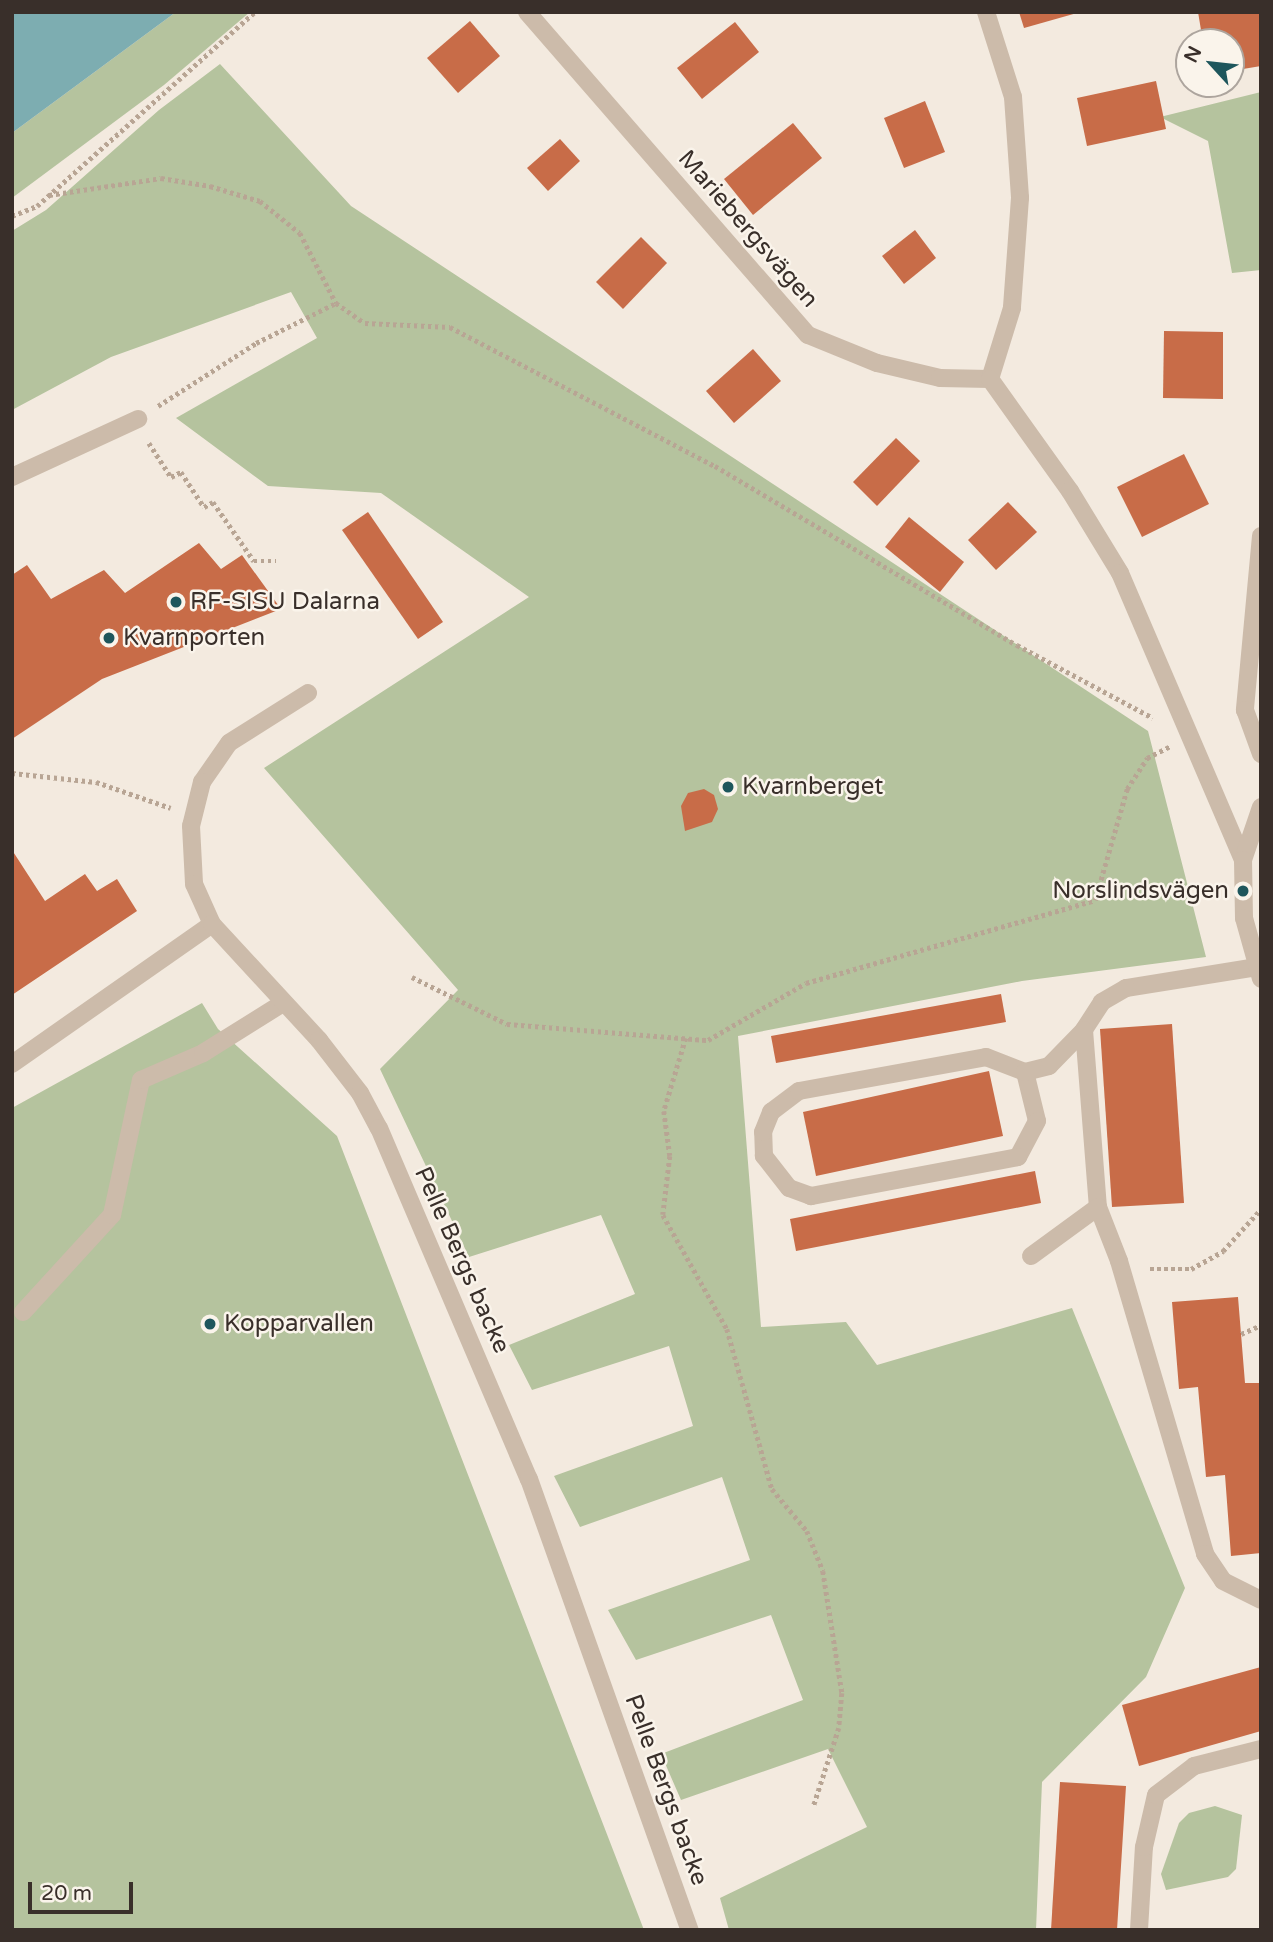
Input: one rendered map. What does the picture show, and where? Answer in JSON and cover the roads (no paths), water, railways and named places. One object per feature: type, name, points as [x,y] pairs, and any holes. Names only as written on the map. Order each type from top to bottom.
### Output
[{"type":"street","name":"Mariebergsvägen","points":[[527,12],[808,335],[877,363],[940,377],[990,379]]},
{"type":"street","points":[[986,12],[1013,97],[1020,198],[1012,308],[990,379],[1070,491],[1120,573],[1156,649],[1189,737],[1243,860]]},
{"type":"street","points":[[12,477],[138,419]]},
{"type":"street","points":[[1261,536],[1245,710],[1261,754]]},
{"type":"street","name":"Pelle Bergs backe","points":[[308,693],[229,743],[202,782],[194,815],[194,884],[212,924],[284,1003],[360,1093],[379,1128],[529,1479],[690,1930]]},
{"type":"street","points":[[1025,1072],[1037,1121],[1018,1157],[811,1196],[789,1188],[764,1156],[762,1132],[771,1112],[799,1091],[986,1056],[1025,1072],[1049,1066],[1084,1030],[1102,1002],[1126,988],[1259,973],[1244,918],[1243,860],[1261,807]]},
{"type":"street","points":[[12,1065],[212,924]]},
{"type":"street","points":[[23,1312],[112,1215],[141,1080],[203,1053],[284,1003]]},
{"type":"street","points":[[1084,1030],[1098,1207],[1119,1261],[1205,1554],[1223,1581],[1261,1601]]},
{"type":"street","points":[[1031,1256],[1098,1207]]},
{"type":"street","points":[[1139,1930],[1144,1847],[1156,1795],[1194,1766],[1261,1749]]},
{"type":"water","points":[[12,12],[176,12],[12,133]]},
{"type":"place","name":"RF-SISU Dalarna","points":[[176,602]]},
{"type":"place","name":"Kvarnporten","points":[[109,638]]},
{"type":"place","name":"Kvarnberget","points":[[728,787]]},
{"type":"place","name":"Norslindsvägen","points":[[1243,891]]},
{"type":"place","name":"Kopparvallen","points":[[210,1324]]}]
